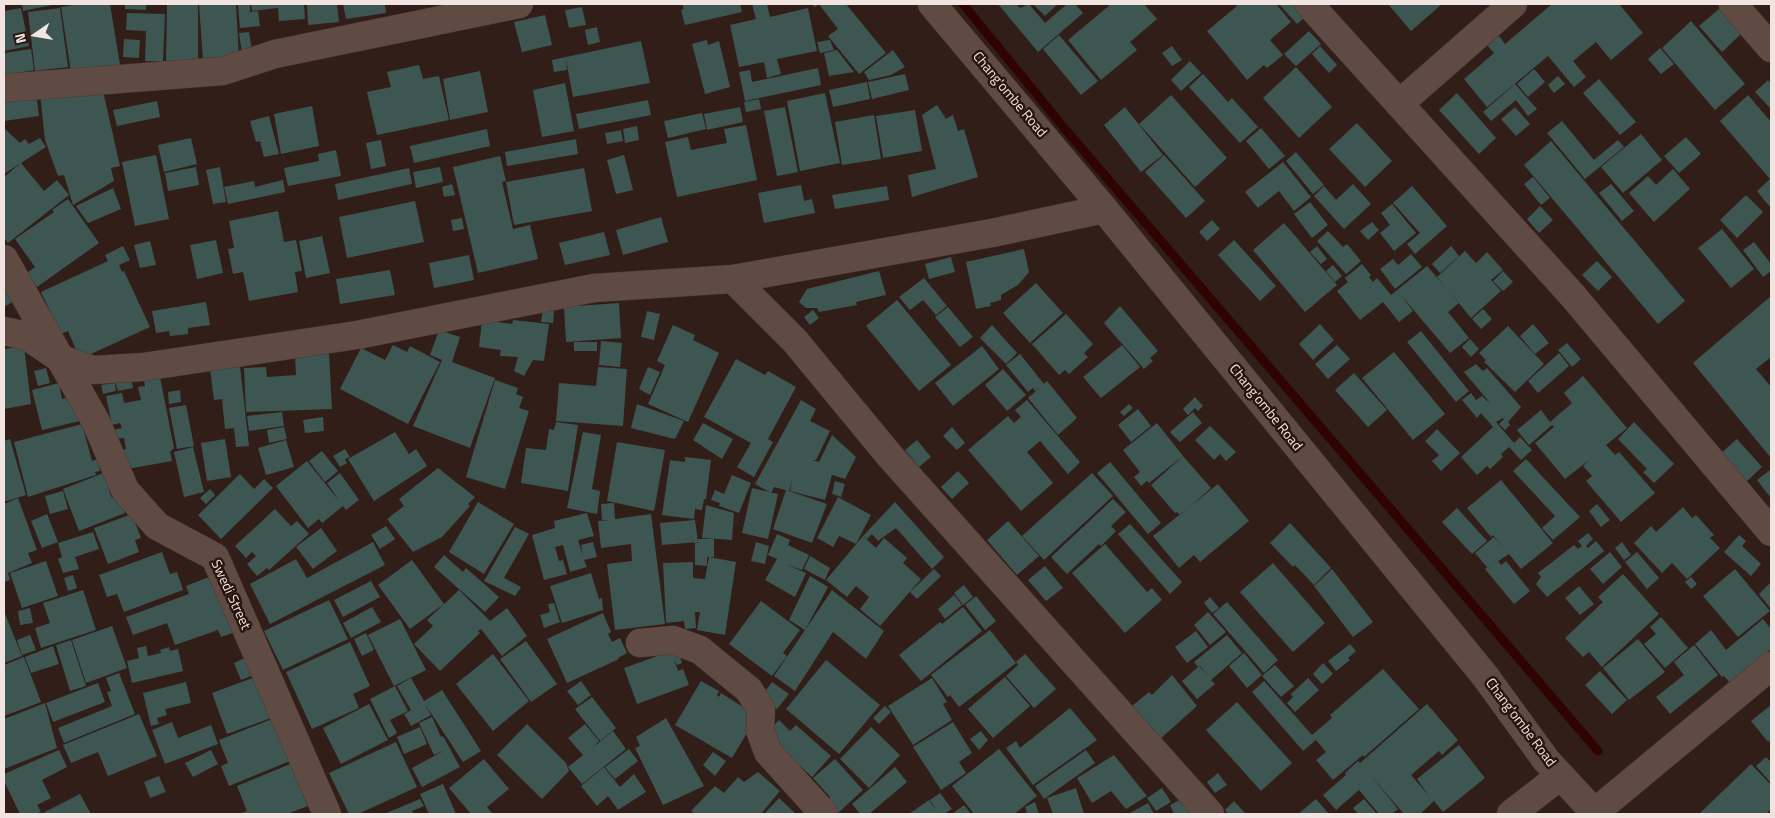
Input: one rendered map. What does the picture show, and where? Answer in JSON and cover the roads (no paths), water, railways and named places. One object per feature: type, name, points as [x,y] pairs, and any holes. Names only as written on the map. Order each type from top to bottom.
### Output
[{"type":"street","points":[[4,88],[223,71],[275,54],[519,4]]},
{"type":"street","name":"Chang'ombe Road","points":[[932,4],[1104,209],[1485,676],[1546,760],[1595,813]]},
{"type":"street","points":[[1309,4],[1573,296],[1771,532]]},
{"type":"street","points":[[1399,104],[1513,4]]},
{"type":"street","points":[[1733,4],[1771,48]]},
{"type":"street","points":[[4,331],[27,336],[61,359],[93,370],[143,367],[358,335],[594,288],[733,278],[992,234],[1104,209]]},
{"type":"street","name":"Swedi Street","points":[[4,259],[96,422],[125,490],[157,526],[215,557],[327,814]]},
{"type":"street","points":[[733,278],[795,341],[888,454],[1210,814]]},
{"type":"street","points":[[640,643],[673,640],[700,650],[749,690],[761,710],[760,730],[768,752],[824,814]]},
{"type":"street","points":[[1595,813],[1771,666]]},
{"type":"street","points":[[1511,814],[1560,776]]},
{"type":"waterway","points":[[963,4],[1065,129],[1598,751]]}]
